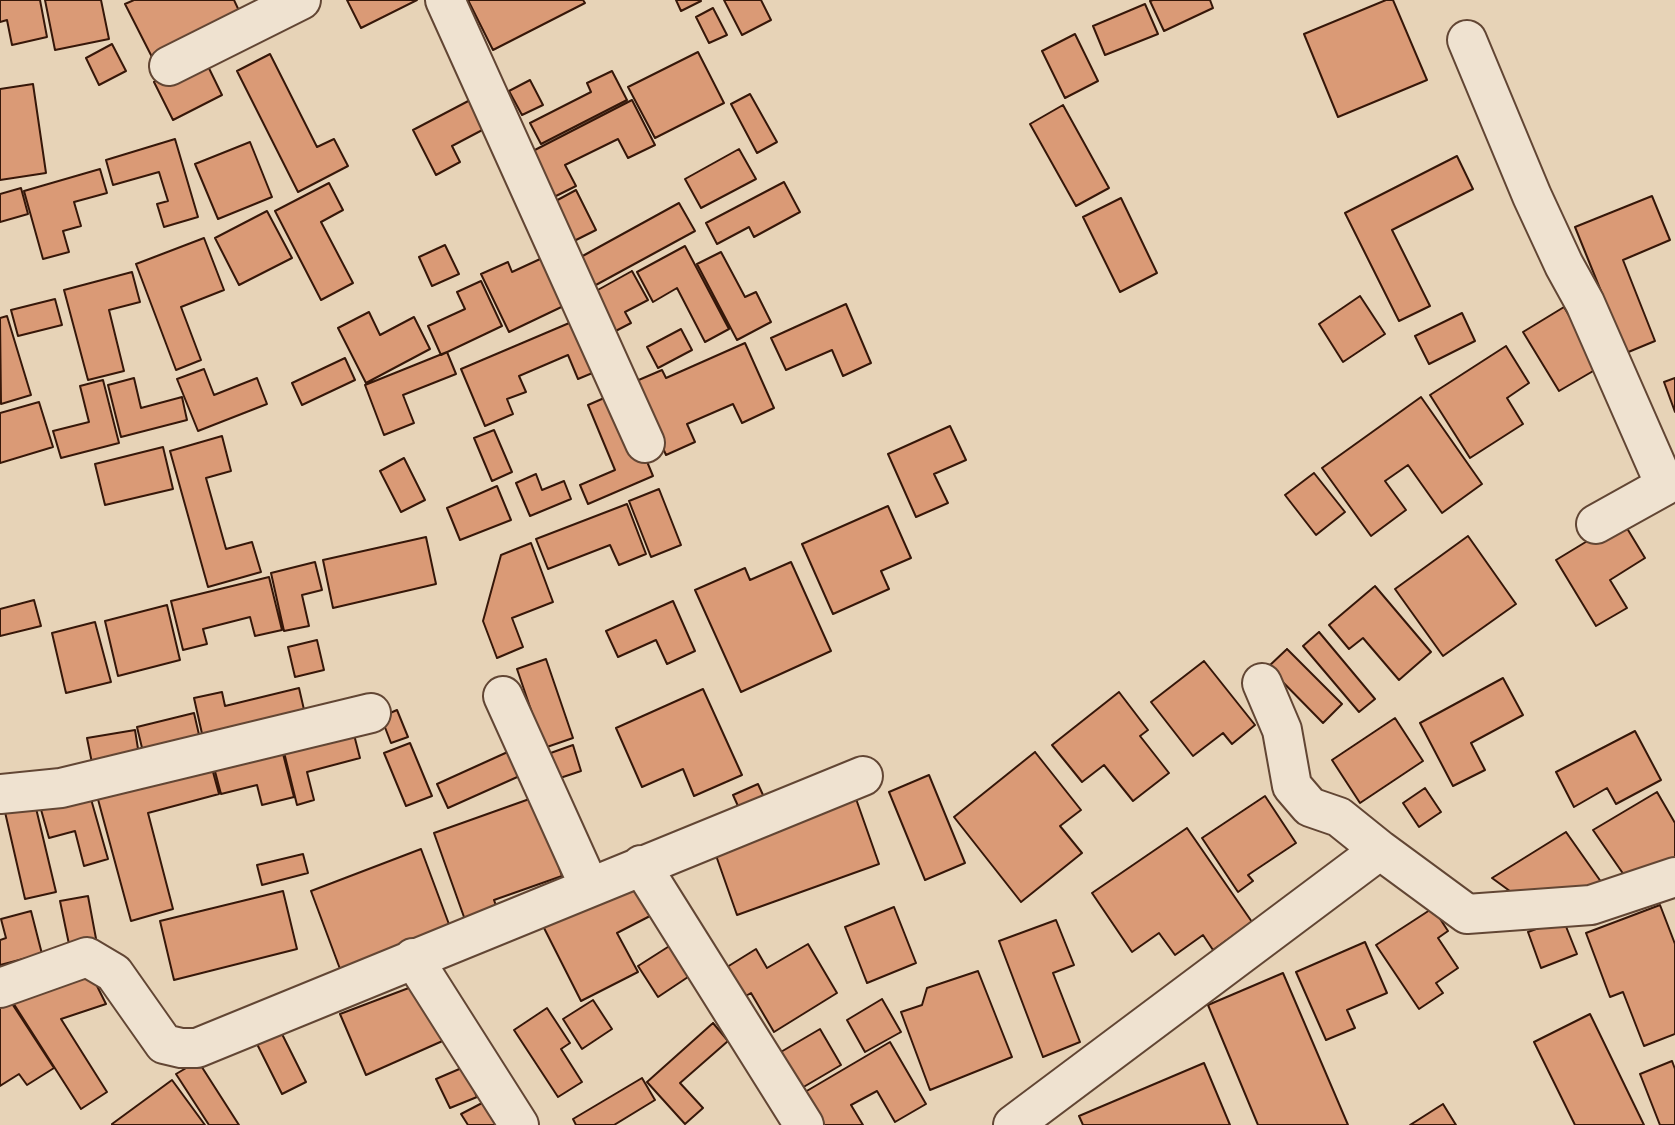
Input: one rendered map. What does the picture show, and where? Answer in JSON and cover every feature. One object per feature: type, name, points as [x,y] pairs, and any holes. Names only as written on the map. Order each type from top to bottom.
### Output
[{"type":"street","points":[[169,66],[301,0]]},
{"type":"street","points":[[445,0],[645,443]]},
{"type":"street","points":[[1467,40],[1532,196],[1670,482],[1596,524]]},
{"type":"street","points":[[1262,683],[1282,730],[1292,786],[1310,807],[1339,817],[1467,914],[1591,905],[1675,877]]},
{"type":"street","points":[[503,696],[589,886]]},
{"type":"street","points":[[0,794],[61,788],[371,713]]},
{"type":"street","points":[[0,988],[87,957],[114,974],[164,1044],[197,1048],[863,776]]},
{"type":"street","points":[[1013,1125],[1380,850]]},
{"type":"street","points":[[641,866],[804,1125]]},
{"type":"street","points":[[413,958],[519,1125]]},
{"type":"building","points":[[0,0],[40,0],[47,37],[12,45],[7,20],[0,22]]},
{"type":"building","points":[[45,0],[101,0],[109,39],[55,50]]},
{"type":"building","points":[[134,0],[234,0],[241,15],[153,59],[125,4]]},
{"type":"building","points":[[347,0],[417,0],[361,28]]},
{"type":"building","points":[[468,0],[583,0],[585,3],[493,50]]},
{"type":"building","points":[[676,0],[700,0],[701,1],[681,11]]},
{"type":"building","points":[[724,0],[761,0],[771,20],[742,35]]},
{"type":"building","points":[[1210,0],[1213,8],[1164,31],[1150,1]]},
{"type":"building","points":[[1386,0],[1393,0],[1427,80],[1338,117],[1304,34]]},
{"type":"building","points":[[1145,4],[1158,34],[1105,55],[1093,26]]},
{"type":"building","points":[[713,8],[727,35],[709,43],[696,17]]},
{"type":"building","points":[[1075,34],[1098,81],[1065,98],[1042,51]]},
{"type":"building","points":[[112,44],[126,71],[99,85],[86,58]]},
{"type":"building","points":[[698,52],[724,103],[655,138],[628,87]]},
{"type":"building","points":[[270,54],[317,147],[334,139],[348,166],[298,192],[237,71]]},
{"type":"building","points":[[203,56],[222,95],[173,120],[154,82]]},
{"type":"building","points":[[612,71],[627,100],[541,144],[530,123],[591,92],[587,83]]},
{"type":"building","points":[[530,80],[543,105],[522,115],[509,91]]},
{"type":"building","points":[[33,84],[46,173],[0,180],[0,89]]},
{"type":"building","points":[[750,94],[777,142],[757,153],[731,104]]},
{"type":"building","points":[[474,98],[488,127],[452,146],[460,162],[436,175],[413,130]]},
{"type":"building","points":[[632,100],[655,145],[628,158],[618,139],[565,165],[576,186],[552,198],[529,153]]},
{"type":"building","points":[[1063,105],[1109,188],[1076,206],[1030,124]]},
{"type":"building","points":[[175,139],[198,217],[164,227],[157,204],[168,201],[159,172],[113,185],[106,160]]},
{"type":"building","points":[[250,142],[272,197],[218,219],[195,164]]},
{"type":"building","points":[[739,149],[756,179],[701,208],[685,179]]},
{"type":"building","points":[[1457,156],[1473,189],[1392,230],[1430,306],[1399,321],[1345,213]]},
{"type":"building","points":[[100,169],[107,193],[74,202],[81,226],[63,231],[69,252],[43,259],[24,191]]},
{"type":"building","points":[[784,182],[800,212],[754,237],[749,227],[717,244],[706,223]]},
{"type":"building","points":[[329,183],[343,210],[321,222],[353,283],[321,300],[275,211]]},
{"type":"building","points":[[21,188],[28,214],[0,222],[0,194]]},
{"type":"building","points":[[576,190],[596,230],[572,242],[552,203]]},
{"type":"building","points":[[1652,196],[1670,240],[1623,260],[1655,341],[1626,353],[1575,227]]},
{"type":"building","points":[[1121,198],[1157,273],[1120,292],[1083,217]]},
{"type":"building","points":[[679,203],[695,231],[594,286],[579,258]]},
{"type":"building","points":[[267,211],[292,258],[239,285],[215,238]]},
{"type":"building","points":[[204,238],[224,290],[181,307],[201,360],[176,370],[136,264]]},
{"type":"building","points":[[445,245],[459,274],[432,286],[419,257]]},
{"type":"building","points":[[685,246],[729,329],[705,342],[677,288],[653,302],[637,272]]},
{"type":"building","points":[[721,252],[745,297],[756,292],[771,322],[737,340],[697,264]]},
{"type":"building","points":[[551,254],[574,301],[509,332],[481,274],[508,262],[512,272]]},
{"type":"building","points":[[632,271],[648,300],[625,312],[631,323],[608,335],[587,296]]},
{"type":"building","points":[[132,272],[140,302],[109,310],[124,371],[88,380],[64,290]]},
{"type":"building","points":[[481,281],[502,326],[441,355],[428,326],[465,309],[457,292]]},
{"type":"building","points":[[1360,296],[1385,334],[1343,362],[1319,324]]},
{"type":"building","points":[[55,299],[62,325],[18,336],[11,310]]},
{"type":"building","points":[[846,304],[871,363],[843,376],[832,350],[786,370],[771,338]]},
{"type":"building","points":[[1564,307],[1600,367],[1559,391],[1523,332]]},
{"type":"building","points":[[369,312],[380,335],[414,317],[430,349],[366,383],[338,328]]},
{"type":"building","points":[[1462,313],[1475,341],[1429,364],[1415,336]]},
{"type":"building","points":[[7,316],[31,395],[1,404],[0,318]]},
{"type":"building","points":[[581,318],[602,369],[578,379],[568,355],[519,376],[526,392],[507,399],[513,414],[485,426],[461,369]]},
{"type":"building","points":[[681,329],[692,350],[658,368],[647,347]]},
{"type":"building","points":[[745,343],[774,408],[742,423],[733,404],[687,424],[695,442],[666,455],[634,382],[662,370],[666,378]]},
{"type":"building","points":[[1506,346],[1529,383],[1507,398],[1523,424],[1470,458],[1430,395]]},
{"type":"building","points":[[447,352],[456,374],[403,395],[414,423],[384,435],[365,385]]},
{"type":"building","points":[[345,358],[355,380],[302,405],[292,383]]},
{"type":"building","points":[[204,369],[214,395],[257,378],[267,404],[198,431],[177,379]]},
{"type":"building","points":[[134,378],[141,408],[182,397],[187,420],[121,437],[108,385]]},
{"type":"building","points":[[1675,378],[1675,412],[1664,382]]},
{"type":"building","points":[[103,380],[119,443],[61,458],[53,431],[89,422],[80,386]]},
{"type":"building","points":[[618,392],[653,476],[588,504],[580,485],[615,470],[588,405]]},
{"type":"building","points":[[1421,397],[1482,484],[1442,513],[1408,465],[1385,481],[1406,510],[1371,536],[1322,468]]},
{"type":"building","points":[[39,402],[53,447],[0,463],[0,413]]},
{"type":"building","points":[[950,426],[966,460],[934,474],[948,503],[916,517],[888,454]]},
{"type":"building","points":[[494,430],[512,472],[492,481],[474,438]]},
{"type":"building","points":[[222,436],[231,471],[206,478],[226,549],[252,542],[261,572],[208,587],[170,451]]},
{"type":"building","points":[[163,447],[173,489],[105,505],[95,464]]},
{"type":"building","points":[[404,458],[425,500],[401,512],[380,471]]},
{"type":"building","points":[[1314,473],[1345,512],[1316,535],[1285,495]]},
{"type":"building","points":[[536,474],[542,490],[564,481],[571,499],[530,516],[516,483]]},
{"type":"building","points":[[497,486],[511,520],[460,540],[447,508]]},
{"type":"building","points":[[659,489],[681,545],[651,557],[629,501]]},
{"type":"building","points":[[627,504],[646,554],[619,565],[610,545],[548,569],[536,539]]},
{"type":"building","points":[[888,506],[911,558],[881,571],[889,589],[833,614],[802,544]]},
{"type":"building","points":[[1622,520],[1645,558],[1610,580],[1627,608],[1596,626],[1556,560]]},
{"type":"building","points":[[1468,536],[1516,604],[1443,656],[1395,589]]},
{"type":"building","points":[[426,537],[436,584],[333,608],[323,560]]},
{"type":"building","points":[[531,543],[553,602],[512,618],[523,647],[497,658],[483,621],[501,555]]},
{"type":"building","points":[[315,562],[322,590],[302,595],[309,626],[284,631],[271,573]]},
{"type":"building","points":[[791,562],[831,651],[741,692],[695,590],[745,568],[750,580]]},
{"type":"building","points":[[269,577],[282,630],[255,636],[250,617],[203,629],[207,644],[183,650],[171,601]]},
{"type":"building","points":[[1375,586],[1431,652],[1399,680],[1363,638],[1349,649],[1329,625]]},
{"type":"building","points":[[34,600],[41,626],[0,636],[0,609]]},
{"type":"building","points":[[673,601],[695,651],[667,664],[656,640],[618,657],[606,631]]},
{"type":"building","points":[[167,605],[180,660],[118,676],[105,621]]},
{"type":"building","points":[[95,622],[111,682],[66,693],[52,633]]},
{"type":"building","points":[[1319,632],[1375,699],[1359,712],[1303,646]]},
{"type":"building","points":[[317,640],[324,670],[295,677],[288,647]]},
{"type":"building","points":[[1287,649],[1342,704],[1323,723],[1268,667]]},
{"type":"building","points":[[546,659],[573,738],[544,748],[517,669]]},
{"type":"building","points":[[1204,661],[1255,725],[1232,744],[1223,733],[1193,756],[1151,702]]},
{"type":"building","points":[[1503,678],[1523,715],[1471,743],[1485,770],[1453,786],[1420,723]]},
{"type":"building","points":[[299,688],[305,714],[203,738],[194,698],[222,692],[225,706]]},
{"type":"building","points":[[703,689],[742,775],[694,796],[683,769],[642,787],[616,728]]},
{"type":"building","points":[[1119,692],[1148,730],[1140,736],[1169,773],[1133,801],[1104,765],[1082,782],[1052,745]]},
{"type":"building","points":[[397,710],[408,737],[391,743],[381,717]]},
{"type":"building","points":[[194,713],[200,739],[143,752],[137,727]]},
{"type":"building","points":[[1395,718],[1423,761],[1360,803],[1332,760]]},
{"type":"building","points":[[351,723],[360,758],[307,772],[314,800],[297,805],[281,740]]},
{"type":"building","points":[[135,730],[139,755],[92,763],[87,738]]},
{"type":"building","points":[[1635,731],[1661,780],[1616,804],[1607,788],[1574,807],[1556,772]]},
{"type":"building","points":[[280,742],[294,797],[262,805],[257,785],[221,794],[212,760]]},
{"type":"building","points":[[410,743],[432,796],[406,806],[384,753]]},
{"type":"building","points":[[573,745],[581,771],[554,780],[545,755]]},
{"type":"building","points":[[512,750],[524,774],[448,808],[437,784]]},
{"type":"building","points":[[1035,752],[1081,810],[1060,826],[1082,853],[1021,902],[954,817]]},
{"type":"building","points":[[210,761],[219,794],[148,813],[173,909],[131,921],[96,792]]},
{"type":"building","points":[[929,775],[965,863],[925,880],[889,792]]},
{"type":"building","points":[[758,784],[768,806],[743,817],[733,795]]},
{"type":"building","points":[[1425,788],[1441,812],[1419,827],[1403,803]]},
{"type":"building","points":[[89,792],[108,859],[84,866],[75,831],[49,838],[40,806]]},
{"type":"building","points":[[1657,792],[1675,823],[1675,867],[1624,875],[1593,830]]},
{"type":"building","points":[[855,796],[879,864],[737,915],[713,847]]},
{"type":"building","points":[[1265,796],[1296,843],[1248,875],[1253,881],[1238,892],[1202,838]]},
{"type":"building","points":[[535,797],[562,876],[494,900],[501,920],[469,931],[434,833]]},
{"type":"building","points":[[35,804],[56,892],[25,899],[5,812]]},
{"type":"building","points":[[1187,828],[1252,922],[1213,950],[1203,935],[1175,955],[1159,933],[1132,952],[1092,893]]},
{"type":"building","points":[[1566,832],[1604,886],[1529,905],[1492,878]]},
{"type":"building","points":[[421,849],[453,935],[343,977],[311,891]]},
{"type":"building","points":[[303,854],[308,873],[262,885],[257,865]]},
{"type":"building","points":[[631,878],[650,916],[617,933],[638,972],[581,1001],[542,924]]},
{"type":"building","points":[[283,891],[297,949],[174,980],[160,921]]},
{"type":"building","points":[[88,896],[97,944],[70,949],[60,901]]},
{"type":"building","points":[[1660,905],[1675,944],[1675,1034],[1644,1046],[1623,992],[1610,997],[1586,933]]},
{"type":"building","points":[[894,907],[916,963],[867,983],[845,927]]},
{"type":"building","points":[[1433,908],[1448,931],[1438,938],[1458,968],[1436,983],[1443,993],[1419,1009],[1376,945]]},
{"type":"building","points":[[31,911],[42,954],[0,965],[0,940],[6,938],[1,919]]},
{"type":"building","points":[[1563,919],[1577,954],[1541,968],[1528,932]]},
{"type":"building","points":[[1056,920],[1074,965],[1053,973],[1080,1042],[1043,1057],[999,941]]},
{"type":"building","points":[[1365,942],[1387,993],[1347,1010],[1355,1028],[1326,1040],[1296,972]]},
{"type":"building","points":[[808,944],[837,993],[774,1032],[751,993],[737,1001],[719,972],[756,949],[767,968]]},
{"type":"building","points":[[671,945],[691,975],[658,997],[638,966]]},
{"type":"building","points":[[89,970],[106,1004],[61,1019],[107,1092],[81,1109],[10,998]]},
{"type":"building","points":[[978,971],[1012,1057],[930,1090],[901,1012],[922,1005],[927,988]]},
{"type":"building","points":[[1283,973],[1348,1125],[1258,1125],[1208,1005]]},
{"type":"building","points":[[414,986],[447,1039],[366,1075],[340,1014]]},
{"type":"building","points":[[9,999],[54,1068],[27,1085],[19,1074],[0,1086],[0,1005]]},
{"type":"building","points":[[882,999],[901,1032],[865,1052],[847,1020]]},
{"type":"building","points":[[593,1000],[612,1029],[582,1049],[563,1019]]},
{"type":"building","points":[[547,1008],[570,1043],[561,1049],[582,1082],[558,1097],[514,1030]]},
{"type":"building","points":[[1590,1014],[1644,1125],[1575,1125],[1534,1042]]},
{"type":"building","points":[[713,1023],[728,1041],[680,1083],[703,1108],[685,1124],[647,1082]]},
{"type":"building","points":[[278,1026],[306,1082],[282,1094],[254,1038]]},
{"type":"building","points":[[820,1029],[841,1065],[795,1092],[774,1056]]},
{"type":"building","points":[[890,1042],[926,1104],[895,1122],[877,1091],[851,1105],[863,1125],[824,1125],[805,1092]]},
{"type":"building","points":[[198,1061],[239,1125],[209,1125],[176,1074]]},
{"type":"building","points":[[1672,1061],[1675,1069],[1675,1125],[1660,1125],[1640,1074]]},
{"type":"building","points":[[1204,1063],[1230,1125],[1083,1125],[1079,1116]]},
{"type":"building","points":[[464,1067],[477,1097],[450,1108],[436,1079]]},
{"type":"building","points":[[642,1078],[655,1100],[614,1125],[576,1125],[573,1119]]},
{"type":"building","points":[[172,1080],[205,1125],[112,1125],[112,1124]]},
{"type":"building","points":[[484,1102],[501,1125],[468,1125],[461,1114]]},
{"type":"building","points":[[1443,1104],[1456,1125],[1410,1125]]}]
